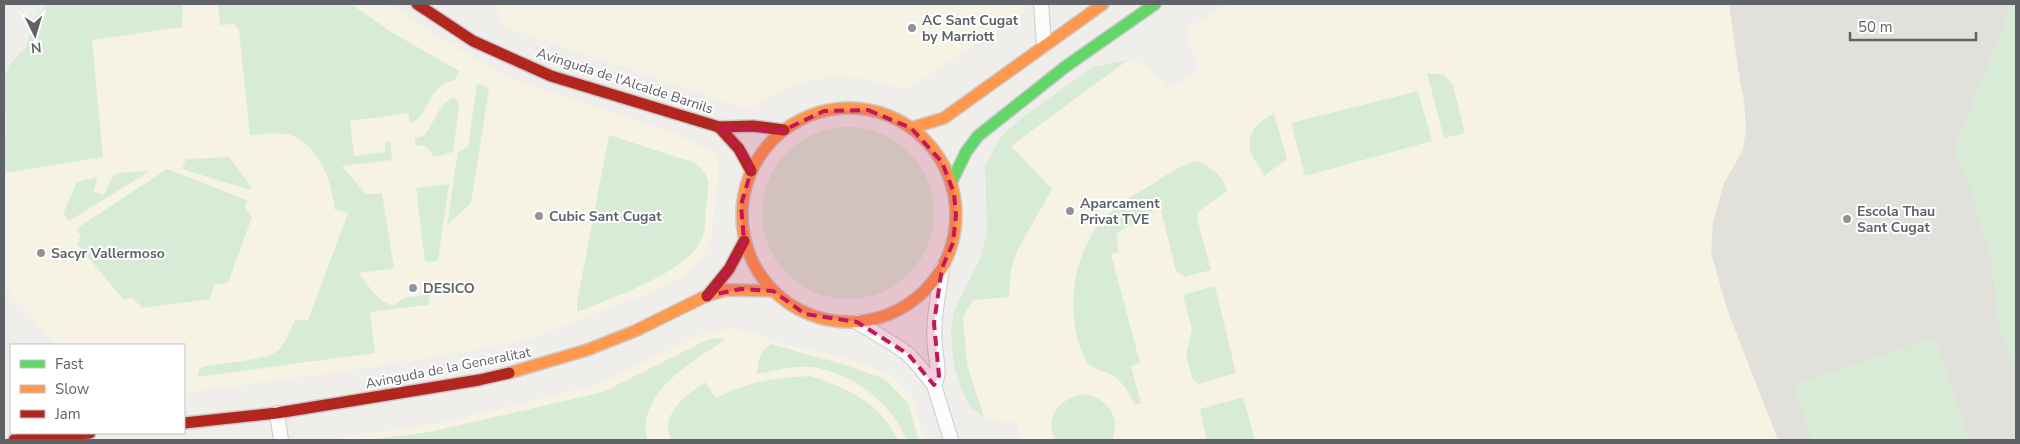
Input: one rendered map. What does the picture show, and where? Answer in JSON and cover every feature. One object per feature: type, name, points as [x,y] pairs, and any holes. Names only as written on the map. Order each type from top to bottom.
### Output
[{"type":"street","name":"Avinguda de l'Alcalde Barnils","points":[[417,4],[473,41],[550,76],[719,127],[753,126],[784,130]]},
{"type":"street","points":[[1041,4],[1044,45]]},
{"type":"street","points":[[911,128],[944,118],[1103,4]]},
{"type":"street","points":[[951,183],[966,152],[978,136],[1065,66],[1155,4]]},
{"type":"street","points":[[846,108],[879,112],[897,120],[911,128],[936,152],[951,183],[956,204],[956,225],[953,242],[942,268],[929,287],[906,306],[880,318],[857,322],[830,321],[805,314],[782,300],[773,291],[758,273],[744,241],[741,205],[751,170],[765,148],[784,130],[813,114],[846,108]]},
{"type":"street","name":"Avinguda de l'Alcalde Barnils","points":[[719,127],[728,139],[740,149],[751,170]]},
{"type":"street","name":"Avinguda de la Generalitat","points":[[706,296],[729,269],[744,241]]},
{"type":"street","points":[[934,385],[939,376],[934,344],[934,324],[942,268]]},
{"type":"street","name":"Avinguda de la Generalitat","points":[[185,423],[277,413],[417,391],[533,367],[611,342],[706,296],[726,290],[773,291]]},
{"type":"street","points":[[857,322],[908,354],[934,385],[951,440]]},
{"type":"street","points":[[277,413],[282,440]]},
{"type":"street","points":[[14,440],[79,434]]},
{"type":"highlighted area","points":[[868,110],[911,128],[942,162],[954,193],[956,215],[953,243],[942,268],[934,323],[939,376],[934,385],[908,354],[857,322],[805,314],[773,291],[741,289],[706,296],[729,269],[744,241],[741,205],[751,171],[739,149],[719,127],[784,130],[824,111]]},
{"type":"shaded area","points":[[183,4],[388,4],[510,79],[678,135],[715,154],[719,166],[711,237],[702,259],[684,276],[646,294],[524,341],[365,368],[185,393],[185,344],[57,344],[4,286],[4,172],[102,157],[92,40],[181,27]]},
{"type":"shaded area","points":[[495,4],[1025,4],[1024,14],[906,89],[866,79],[832,76],[791,85],[747,109],[505,27]]},
{"type":"shaded area","points":[[1229,4],[1729,4],[1744,102],[1746,128],[1744,150],[1724,183],[1711,253],[1727,309],[1778,440],[1021,440],[1016,421],[999,422],[984,417],[967,365],[963,317],[973,300],[1009,297],[1011,269],[1016,251],[1052,189],[1011,146],[1128,60],[1138,62],[1154,75],[1166,90],[1200,70],[1189,41],[1188,29]]},
{"type":"shaded area","name":"Escola Thau Sant Cugat","points":[[1729,4],[2012,4],[1954,152],[1970,187],[1992,263],[1999,324],[2016,375],[2016,440],[1778,440],[1727,309],[1711,253],[1713,222],[1724,183],[1743,150],[1746,128],[1744,100]]},
{"type":"shaded area","points":[[733,329],[757,334],[786,345],[846,358],[889,374],[911,396],[924,440],[323,440],[436,424],[598,385],[704,333]]},
{"type":"green space","points":[[49,4],[183,4],[182,27],[92,40],[103,157],[4,173],[6,131],[4,77],[10,64],[26,47],[36,16]]},
{"type":"green space","points":[[218,4],[351,4],[393,33],[459,71],[455,80],[439,87],[422,113],[410,124],[408,113],[350,121],[354,156],[385,152],[385,141],[390,141],[392,160],[342,166],[366,194],[382,194],[394,268],[359,273],[374,294],[389,304],[395,305],[403,298],[430,294],[428,305],[370,312],[375,353],[197,377],[199,369],[205,366],[263,357],[277,351],[288,337],[295,320],[308,320],[348,213],[335,210],[327,175],[315,153],[306,144],[285,134],[250,135],[239,30],[234,24],[220,25]]},
{"type":"green space","points":[[2012,4],[2016,4],[2016,375],[1999,324],[1992,263],[1970,188],[1954,152]]},
{"type":"green space","points":[[1128,60],[1011,146],[1052,189],[1018,249],[1011,269],[1009,297],[973,300],[963,317],[967,365],[984,417],[971,408],[961,388],[954,365],[951,333],[954,311],[981,256],[987,231],[985,166],[1001,137],[1020,119],[1093,67]]},
{"type":"green space","points":[[1427,73],[1444,75],[1453,85],[1465,133],[1444,138]]},
{"type":"green space","points":[[477,83],[489,88],[471,203],[447,225],[458,152],[468,147]]},
{"type":"green space","points":[[1418,91],[1432,141],[1305,176],[1291,123]]},
{"type":"green space","points":[[454,98],[459,106],[453,152],[433,157],[427,147],[415,146],[415,138],[424,136],[440,109],[449,100]]},
{"type":"green space","points":[[1274,114],[1287,159],[1264,176],[1252,155],[1250,141],[1251,135],[1258,125]]},
{"type":"green space","points":[[848,127],[865,129],[881,134],[896,142],[914,159],[930,188],[934,213],[932,230],[927,246],[919,261],[902,279],[873,295],[848,299],[831,297],[815,292],[800,284],[782,267],[766,238],[762,213],[764,196],[769,180],[777,165],[794,147],[823,131]]},
{"type":"green space","points":[[609,135],[695,163],[700,168],[708,182],[704,233],[701,241],[692,253],[663,274],[627,292],[577,312],[577,303]]},
{"type":"green space","points":[[229,157],[251,186],[250,190],[182,169],[186,159]]},
{"type":"green space","points":[[1196,161],[1216,172],[1227,191],[1199,211],[1197,218],[1211,270],[1185,277],[1176,271],[1160,207],[1116,234],[1119,252],[1111,254],[1140,363],[1131,366],[1141,403],[1135,405],[1119,381],[1112,375],[1092,367],[1084,357],[1074,321],[1073,303],[1079,266],[1085,248],[1094,232],[1110,212],[1172,172]]},
{"type":"green space","points":[[167,169],[247,200],[245,208],[252,217],[228,283],[214,285],[210,299],[142,308],[133,298],[124,300],[77,244],[81,236],[76,229]]},
{"type":"green space","points":[[150,171],[69,221],[63,214],[77,182],[98,177],[93,191],[104,195],[113,176],[119,173]]},
{"type":"green space","points":[[449,184],[438,261],[425,262],[416,188]]},
{"type":"green space","points":[[1215,286],[1236,373],[1198,384],[1192,378],[1186,354],[1192,330],[1183,295]]},
{"type":"green space","points":[[1934,337],[1970,440],[1812,440],[1793,385]]},
{"type":"green space","points":[[714,338],[726,339],[683,369],[659,393],[650,407],[646,423],[647,440],[367,440],[430,432],[603,392]]},
{"type":"green space","points":[[771,344],[883,378],[909,404],[918,440],[907,440],[892,415],[871,394],[859,385],[832,372],[818,368],[803,367],[757,374],[760,357]]},
{"type":"green space","points":[[810,376],[850,392],[872,407],[891,427],[898,440],[671,440],[668,431],[671,414],[683,399],[705,382],[716,398],[762,381]]},
{"type":"green space","points":[[1085,394],[1100,400],[1110,410],[1115,424],[1112,440],[1055,440],[1051,423],[1057,409],[1069,399]]},
{"type":"green space","points":[[1243,397],[1255,440],[1207,440],[1200,409]]},
{"type":"traffic: fast","points":[[951,183],[966,152],[978,136],[1065,67],[1155,4]]},
{"type":"traffic: slow","points":[[911,128],[944,118],[1103,4]]},
{"type":"traffic: slow","points":[[838,108],[860,108],[880,112],[900,120],[925,139],[944,164],[952,184],[956,215],[952,246],[944,266],[925,291],[900,310],[880,318],[860,322],[838,322],[818,318],[798,310],[781,298],[766,283],[754,266],[746,246],[742,226],[742,204],[746,184],[754,164],[766,147],[781,132],[798,120],[818,112],[838,108]]},
{"type":"traffic: slow","points":[[509,373],[587,350],[635,331],[706,296],[726,290],[773,291]]},
{"type":"traffic: jam","points":[[417,4],[473,41],[551,76],[719,127],[753,126],[784,130]]},
{"type":"traffic: jam","points":[[719,127],[739,149],[751,171]]},
{"type":"traffic: jam","points":[[707,296],[729,269],[744,241]]},
{"type":"traffic: jam","points":[[185,423],[277,413],[479,380],[509,373]]},
{"type":"traffic: jam","points":[[14,440],[79,434]]},
{"type":"place","name":"AC Sant Cugat by Marriott","points":[[912,28]]},
{"type":"place","name":"Aparcament Privat TVE","points":[[1070,211]]},
{"type":"place","name":"Cubic Sant Cugat","points":[[539,216]]},
{"type":"place","name":"Escola Thau Sant Cugat","points":[[1847,219]]},
{"type":"place","name":"Sacyr Vallermoso","points":[[41,253]]},
{"type":"place","name":"DESICO","points":[[413,288]]}]
